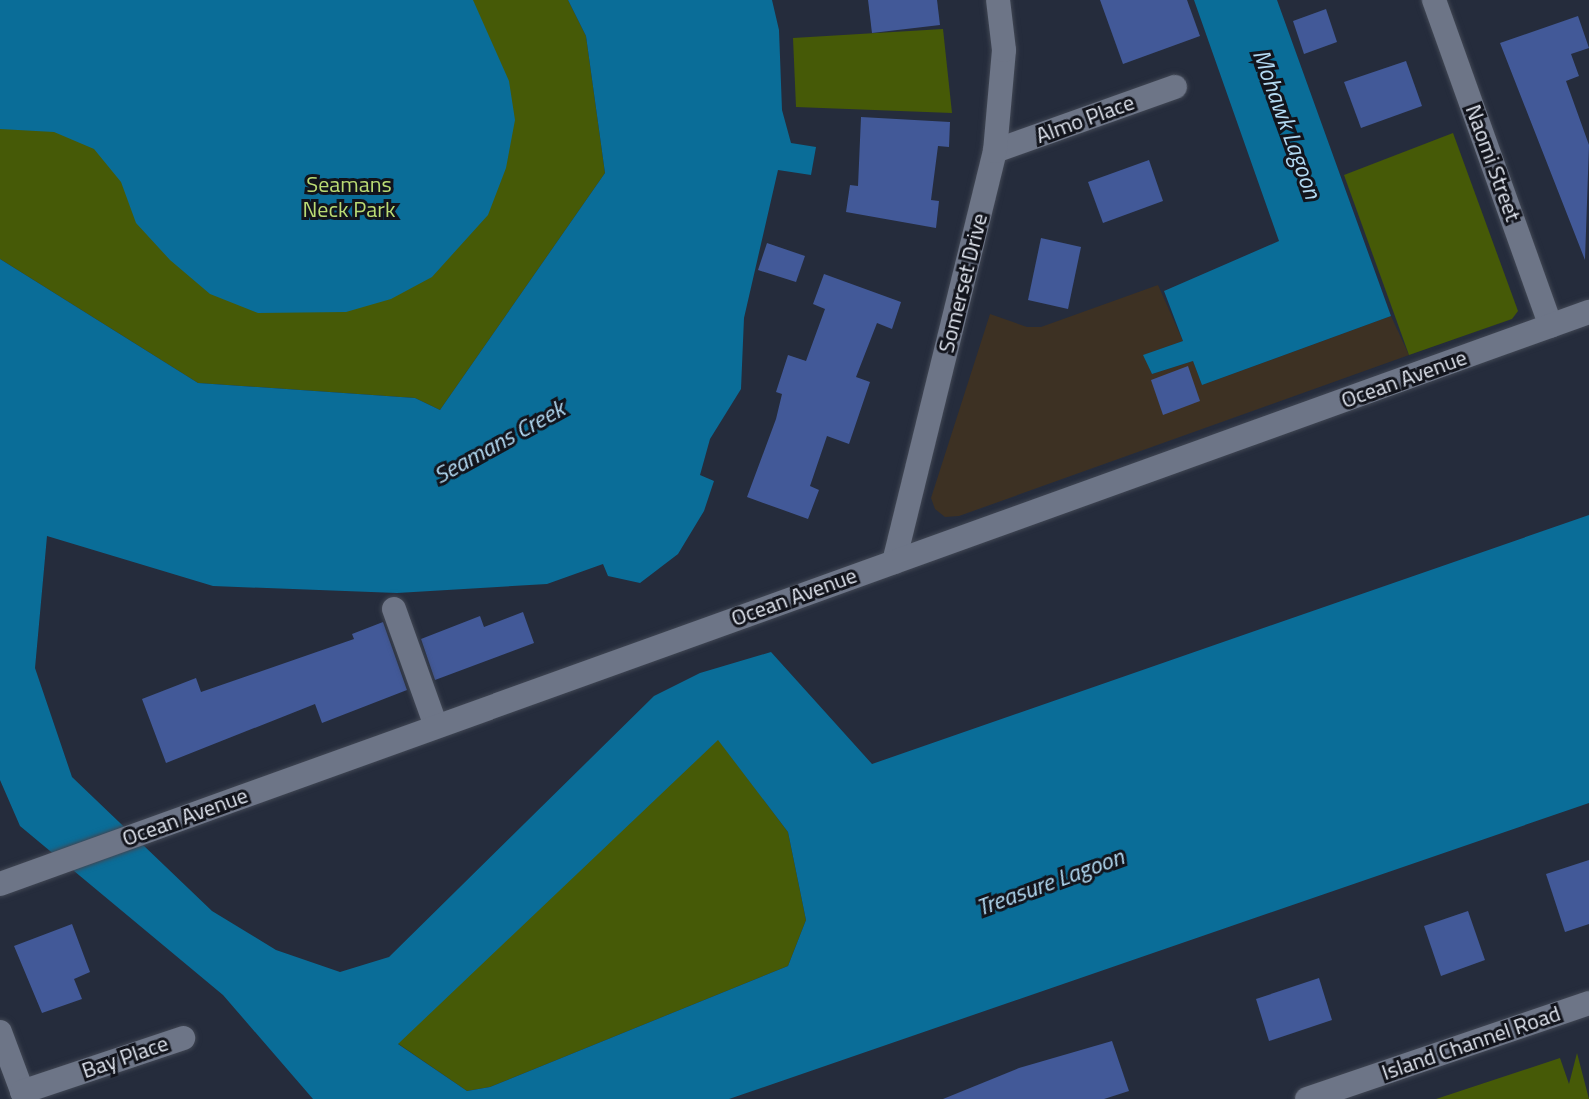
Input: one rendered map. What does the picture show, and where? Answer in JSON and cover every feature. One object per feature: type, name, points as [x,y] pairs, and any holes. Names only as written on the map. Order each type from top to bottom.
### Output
[{"type":"street","name":"Somerset Drive","points":[[894,562],[995,151],[1004,50],[998,0]]},
{"type":"street","name":"Naomi Street","points":[[1434,0],[1551,326]]},
{"type":"street","name":"Almo Place","points":[[995,151],[1175,87]]},
{"type":"street","name":"Ocean Avenue","points":[[0,884],[1589,312]]},
{"type":"street","points":[[394,609],[436,726]]},
{"type":"street","name":"Island Channel Road","points":[[1307,1099],[1589,1003]]},
{"type":"street","points":[[0,1032],[23,1096]]},
{"type":"street","name":"Bay Place","points":[[23,1096],[183,1038]]},
{"type":"shaded area","points":[[1158,285],[1183,341],[1144,355],[1152,374],[1193,361],[1202,385],[1391,316],[1409,355],[959,516],[945,517],[935,509],[931,498],[990,314],[1027,327],[1041,327]]},
{"type":"green space","name":"Seamans Neck Park","points":[[0,0],[568,0],[586,36],[605,173],[440,410],[415,398],[198,383],[0,259]]},
{"type":"green space","points":[[943,29],[952,113],[796,107],[793,38]]},
{"type":"green space","points":[[1453,133],[1518,311],[1512,319],[1409,355],[1344,175]]},
{"type":"green space","points":[[718,739],[788,832],[806,920],[788,966],[490,1087],[467,1091],[397,1043]]},
{"type":"green space","points":[[1577,1053],[1589,1099],[1436,1099],[1560,1058],[1569,1084]]},
{"type":"water","name":"Seamans Neck Park","points":[[0,0],[473,0],[509,81],[515,120],[506,168],[488,215],[432,277],[391,299],[346,312],[258,313],[210,294],[170,260],[136,223],[121,182],[94,149],[54,132],[0,129]]},
{"type":"water","points":[[568,0],[772,0],[779,30],[782,110],[791,143],[816,147],[811,175],[778,170],[744,318],[741,389],[710,439],[700,475],[714,481],[704,511],[678,554],[640,583],[608,576],[603,564],[547,584],[397,593],[213,586],[47,536],[35,668],[72,777],[212,911],[276,950],[340,972],[389,957],[654,696],[700,673],[771,652],[872,764],[1589,515],[1589,803],[729,1099],[313,1099],[223,995],[20,826],[0,780],[0,259],[198,383],[415,398],[440,410],[605,173],[586,36]],"holes":[[[718,740],[788,832],[806,920],[788,966],[490,1087],[467,1091],[398,1044]]]},
{"type":"water","name":"Mohawk Lagoon","points":[[1194,0],[1277,0],[1391,316],[1202,385],[1193,361],[1152,374],[1143,355],[1183,341],[1164,291],[1279,241]]},
{"type":"building","points":[[868,0],[937,0],[940,25],[872,33]]},
{"type":"building","points":[[1100,0],[1187,0],[1200,36],[1123,64]]},
{"type":"building","points":[[1326,9],[1337,42],[1304,54],[1293,21]]},
{"type":"building","points":[[1578,16],[1589,48],[1571,54],[1579,76],[1566,81],[1589,145],[1585,260],[1500,43]]},
{"type":"building","points":[[1406,61],[1422,106],[1361,128],[1344,82]]},
{"type":"building","points":[[861,117],[950,122],[949,147],[938,146],[931,200],[939,201],[936,228],[846,212],[850,185],[858,186]]},
{"type":"building","points":[[1149,160],[1163,201],[1103,223],[1088,182]]},
{"type":"building","points":[[1041,238],[1081,247],[1068,309],[1028,300]]},
{"type":"building","points":[[767,243],[805,256],[796,282],[758,270]]},
{"type":"building","points":[[824,274],[901,302],[892,329],[877,323],[856,377],[870,382],[849,444],[827,436],[810,486],[819,490],[808,519],[747,497],[776,419],[782,394],[776,392],[788,355],[806,361],[825,309],[813,304]]},
{"type":"building","points":[[1188,366],[1200,401],[1163,415],[1151,380]]},
{"type":"building","points":[[523,612],[534,643],[435,680],[421,639],[480,616],[484,627]]},
{"type":"building","points":[[383,622],[407,690],[322,723],[315,704],[166,763],[142,699],[196,678],[201,692],[354,639],[352,634]]},
{"type":"building","points":[[1589,860],[1589,924],[1565,932],[1546,874]]},
{"type":"building","points":[[1468,911],[1485,960],[1441,976],[1424,926]]},
{"type":"building","points":[[72,924],[90,972],[74,979],[82,999],[42,1013],[14,946]]},
{"type":"building","points":[[1319,978],[1332,1020],[1269,1041],[1256,999]]},
{"type":"building","points":[[1112,1041],[1129,1091],[1104,1099],[943,1099],[1019,1068]]},
{"type":"water label","name":"Seamans Creek","points":[[499,442]]},
{"type":"water label","name":"Treasure Lagoon","points":[[1050,882]]}]
